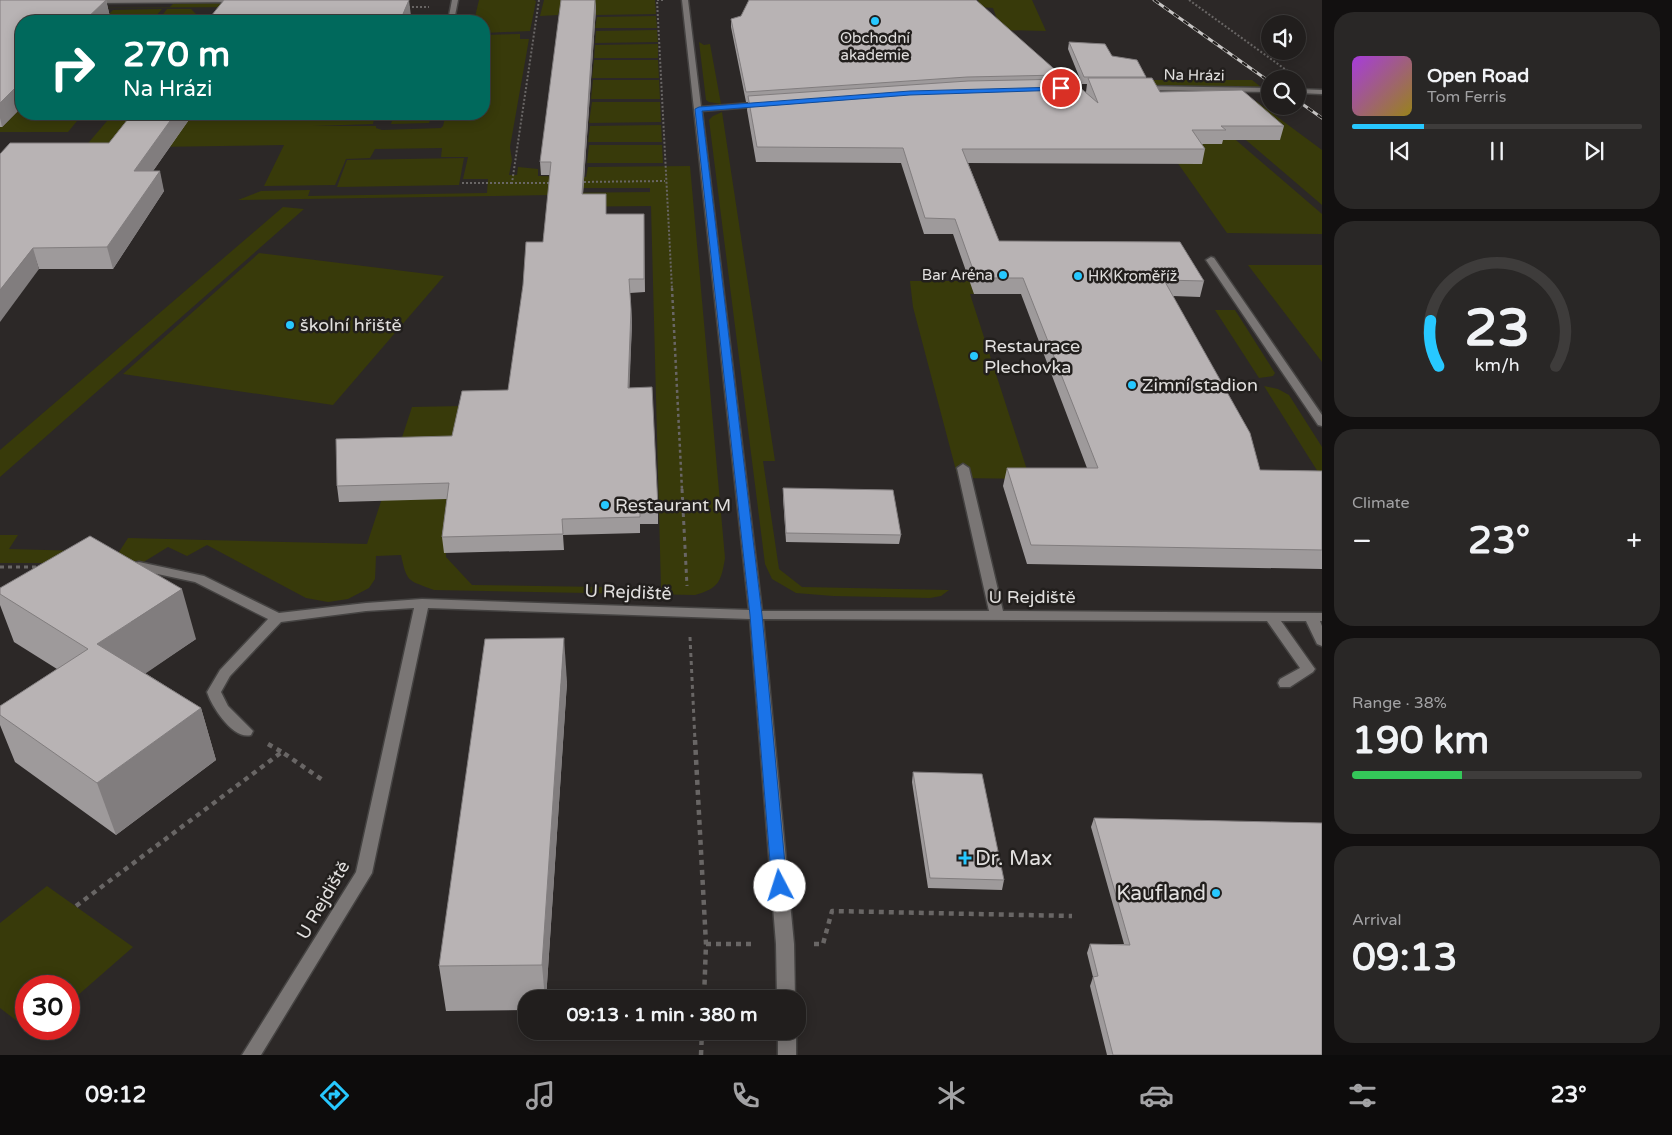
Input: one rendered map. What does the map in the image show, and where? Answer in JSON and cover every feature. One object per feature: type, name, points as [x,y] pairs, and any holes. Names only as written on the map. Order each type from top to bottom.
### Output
[{"type":"street","points":[[78,1],[247,0]]},
{"type":"street","points":[[452,15],[455,0]]},
{"type":"street","points":[[685,0],[756,615],[785,944],[786,990]]},
{"type":"street","name":"Na Hrázi","points":[[1137,88],[1261,90]]},
{"type":"street","points":[[699,109],[776,104]]},
{"type":"street","points":[[1211,260],[1322,423]]},
{"type":"street","points":[[963,468],[997,616]]},
{"type":"street","points":[[139,566],[199,580],[277,618],[366,606],[422,603]]},
{"type":"street","name":"U Rejdiště","points":[[251,1055],[364,873],[422,603],[756,615],[1317,617]]},
{"type":"street","points":[[1317,617],[1322,641]]},
{"type":"street","points":[[246,731],[217,704],[214,692],[225,673],[277,618]]},
{"type":"street","points":[[1272,618],[1308,669],[1285,683]]},
{"type":"street","points":[[787,1040],[787,1055]]},
{"type":"path","points":[[512,183],[540,0]]},
{"type":"path","points":[[657,0],[706,944],[704,990]]},
{"type":"path","points":[[1189,0],[1318,92]]},
{"type":"path","points":[[579,182],[665,181]]},
{"type":"path","points":[[462,184],[560,182]]},
{"type":"path","points":[[0,567],[50,566]]},
{"type":"path","points":[[76,906],[282,752],[324,780]]},
{"type":"path","points":[[706,944],[823,944],[832,911],[1072,916]]},
{"type":"path","points":[[701,1055],[702,1040]]},
{"type":"shaded area","points":[[479,0],[536,1],[530,31],[490,33],[490,15],[475,15]]},
{"type":"shaded area","points":[[544,0],[655,0],[656,14],[596,15],[596,8],[560,8],[558,15],[540,16]]},
{"type":"shaded area","points":[[978,0],[1032,0],[1046,31],[1001,30],[993,8],[981,7]]},
{"type":"shaded area","points":[[267,2],[264,7],[53,8],[170,7],[174,3]]},
{"type":"shaded area","points":[[162,9],[157,15],[109,14],[113,10]]},
{"type":"shaded area","points":[[167,9],[191,9],[197,15],[162,15]]},
{"type":"shaded area","points":[[656,16],[657,28],[595,28],[597,17]]},
{"type":"shaded area","points":[[657,30],[658,42],[595,43],[596,31]]},
{"type":"shaded area","points":[[520,34],[520,39],[529,39],[510,147],[512,160],[509,175],[517,175],[518,167],[538,169],[538,176],[586,177],[588,167],[690,166],[725,558],[722,573],[714,587],[695,595],[434,590],[410,579],[405,570],[401,555],[376,556],[375,579],[369,588],[348,599],[328,602],[306,598],[207,545],[187,556],[168,547],[142,563],[0,563],[0,535],[18,535],[9,549],[119,552],[128,538],[367,544],[412,407],[463,406],[444,553],[446,553],[446,557],[472,585],[661,588],[651,206],[548,207],[549,195],[238,200],[261,191],[310,190],[308,196],[487,193],[488,179],[463,179],[468,157],[441,157],[442,148],[375,149],[370,158],[346,159],[335,185],[264,186],[284,145],[84,148],[108,120],[374,120],[373,124],[313,126],[376,126],[376,128],[382,130],[441,128],[444,120],[490,120],[490,35]],"holes":[[[550,188],[650,188],[650,192],[550,193]]]},
{"type":"shaded area","points":[[699,42],[704,45],[710,44],[721,104],[706,100]]},
{"type":"shaded area","points":[[658,44],[658,58],[594,58],[595,45]]},
{"type":"shaded area","points":[[594,60],[658,60],[659,78],[592,78]]},
{"type":"shaded area","points":[[593,80],[659,80],[660,99],[591,99]]},
{"type":"shaded area","points":[[1081,80],[1252,80],[1261,87],[1083,84]]},
{"type":"shaded area","points":[[1199,100],[1256,101],[1261,105],[1261,115],[1275,115],[1322,150],[1322,205]]},
{"type":"shaded area","points":[[592,102],[660,102],[661,122],[589,123]]},
{"type":"shaded area","points":[[722,112],[775,461],[763,461],[779,569],[802,587],[949,590],[941,596],[930,598],[833,596],[796,593],[772,579],[765,564],[709,120]]},
{"type":"shaded area","points":[[15,114],[15,120],[77,121],[68,132],[0,132],[0,127]]},
{"type":"shaded area","points":[[392,120],[430,120],[429,123],[391,124]]},
{"type":"shaded area","points":[[661,125],[662,142],[588,142],[590,126]]},
{"type":"shaded area","points":[[1153,128],[1223,129],[1322,214],[1322,234],[1227,233]]},
{"type":"shaded area","points":[[589,145],[662,145],[663,163],[587,163]]},
{"type":"shaded area","points":[[464,158],[459,185],[337,187],[347,160]]},
{"type":"shaded area","points":[[283,207],[304,209],[0,477],[0,450]]},
{"type":"shaded area","name":"školní hřiště","points":[[259,253],[444,276],[333,405],[123,374]]},
{"type":"shaded area","points":[[1248,265],[1322,265],[1322,362]]},
{"type":"shaded area","points":[[910,281],[970,281],[974,294],[970,294],[1030,479],[958,478],[913,307]]},
{"type":"shaded area","points":[[1215,310],[1235,310],[1275,373],[1273,376],[1259,378]]},
{"type":"shaded area","points":[[1264,386],[1278,389],[1289,395],[1322,447],[1322,472],[1318,472]]},
{"type":"shaded area","points":[[47,886],[133,947],[80,993],[80,975],[15,975],[15,1020],[0,1008],[0,923]]},
{"type":"building","points":[[0,0],[106,0],[90,15],[15,15],[15,88],[0,103]]},
{"type":"building","points":[[224,0],[409,0],[403,15],[212,15]]},
{"type":"building","points":[[561,0],[595,0],[582,194],[606,194],[606,214],[644,214],[644,279],[629,279],[631,309],[628,388],[652,387],[658,508],[640,509],[640,517],[562,519],[563,534],[442,537],[449,483],[337,486],[336,439],[452,436],[462,391],[508,390],[523,285],[526,242],[543,242],[551,162],[540,162]]},
{"type":"building","points":[[749,0],[976,0],[1061,75],[967,77],[746,92],[731,19],[741,16]]},
{"type":"building","points":[[1069,42],[1105,44],[1112,56],[1137,60],[1146,77],[1084,77]]},
{"type":"building","points":[[1088,78],[1152,78],[1160,92],[1242,90],[1261,106],[1261,115],[1271,115],[1284,126],[1221,126],[1226,130],[1192,130],[1205,149],[962,149],[999,241],[1180,242],[1204,281],[1164,280],[1250,433],[1260,470],[1322,471],[1322,550],[1031,545],[1007,468],[1098,468],[1023,278],[976,278],[955,219],[925,218],[903,148],[757,147],[748,96],[968,81],[1070,79],[1098,103]]},
{"type":"building","points":[[127,120],[171,120],[134,171],[160,171],[107,247],[33,248],[0,290],[0,154],[10,143],[109,143]]},
{"type":"building","points":[[783,488],[893,490],[901,535],[786,533]]},
{"type":"building","points":[[90,536],[182,589],[97,644],[201,708],[97,783],[0,715],[0,706],[88,649],[0,594],[0,588]]},
{"type":"building","points":[[564,638],[542,965],[439,966],[485,639]]},
{"type":"building","points":[[913,772],[982,774],[1004,880],[930,878]]},
{"type":"building","name":"Kaufland","points":[[1094,818],[1322,823],[1322,1055],[1113,1055],[1093,977],[1098,976],[1090,944],[1130,945]]},
{"type":"railway","points":[[1154,0],[1261,76]]},
{"type":"railway","points":[[1306,107],[1322,118]]},
{"type":"place","name":"Obchodní akademie","points":[[875,21]]},
{"type":"place","name":"Bar Aréna","points":[[1003,275]]},
{"type":"place","name":"HK Kroměříž","points":[[1078,276]]},
{"type":"place","name":"školní hřiště","points":[[290,325]]},
{"type":"place","name":"Restaurace Plechovka","points":[[974,356]]},
{"type":"place","name":"Zimní stadion","points":[[1132,385]]},
{"type":"place","name":"Restaurant M","points":[[605,505]]},
{"type":"place","name":"Dr. Max","points":[[965,858]]},
{"type":"place","name":"Kaufland","points":[[1216,893]]},
{"type":"route","points":[[780,886],[756,615],[699,109],[910,93],[1061,88]]}]
